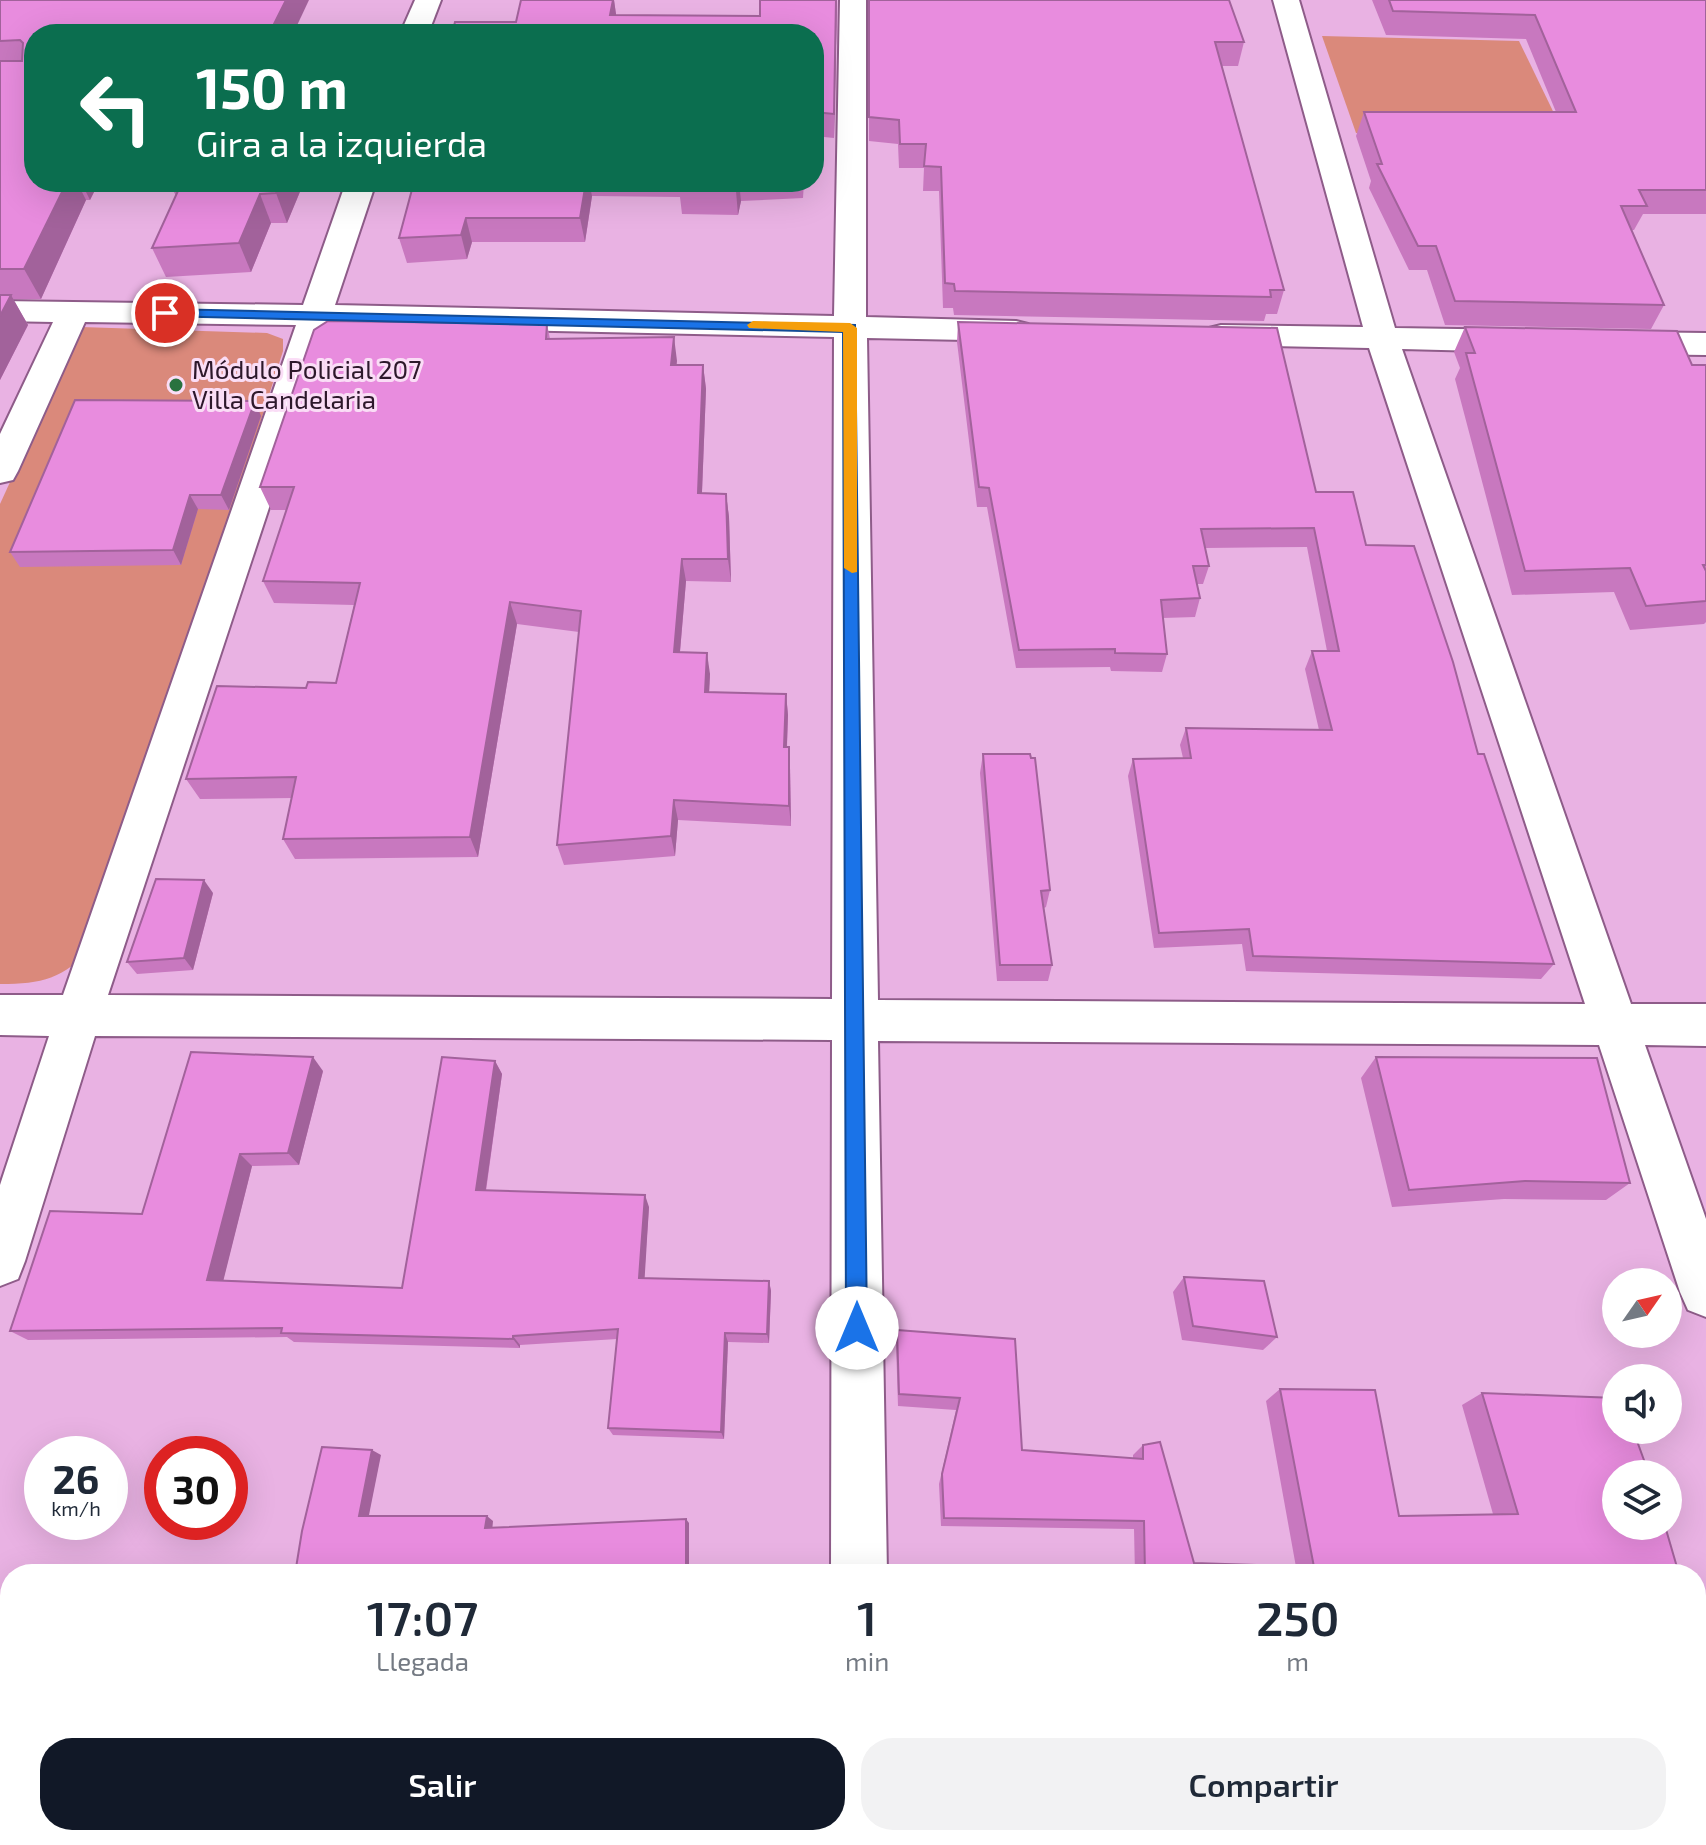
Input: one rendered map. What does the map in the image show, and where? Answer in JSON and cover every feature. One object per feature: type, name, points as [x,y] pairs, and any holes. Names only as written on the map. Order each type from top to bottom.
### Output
[{"type":"street","points":[[418,24],[428,0]]},
{"type":"street","points":[[853,0],[850,328],[859,1564]]},
{"type":"street","points":[[1286,0],[1382,338],[1706,1292]]},
{"type":"street","points":[[0,1261],[79,1015],[358,192]]},
{"type":"street","points":[[0,311],[1053,331]]},
{"type":"street","points":[[0,471],[74,312]]},
{"type":"street","points":[[1194,334],[1552,341]]},
{"type":"street","points":[[1598,342],[1706,344]]},
{"type":"street","points":[[0,1015],[1706,1025]]},
{"type":"shaded area","points":[[1322,36],[1519,41],[1564,134],[1356,133]]},
{"type":"shaded area","points":[[81,327],[267,333],[283,339],[283,351],[93,947],[51,978],[0,984],[0,504]]},
{"type":"building","points":[[0,0],[286,0],[274,24],[24,24],[24,192],[62,192],[24,269],[0,269],[0,61],[22,61],[23,43],[20,40],[0,41]]},
{"type":"building","points":[[521,0],[613,0],[610,15],[760,16],[760,0],[836,0],[834,114],[824,113],[824,24],[454,24],[516,22]]},
{"type":"building","points":[[869,0],[1229,0],[1244,42],[1215,42],[1284,290],[1270,290],[1271,297],[955,291],[954,284],[945,283],[941,167],[924,166],[926,144],[900,144],[899,120],[869,117]]},
{"type":"building","points":[[1389,0],[1706,0],[1706,190],[1639,190],[1647,206],[1621,206],[1664,305],[1455,301],[1436,246],[1418,246],[1377,164],[1382,164],[1364,112],[1576,112],[1535,15],[1393,11]]},
{"type":"building","points":[[177,192],[276,192],[260,194],[239,243],[152,248]]},
{"type":"building","points":[[411,192],[584,192],[580,218],[466,218],[461,235],[399,238]]},
{"type":"building","points":[[0,295],[11,295],[0,316]]},
{"type":"building","points":[[328,321],[547,324],[546,339],[674,337],[671,365],[703,365],[698,493],[726,494],[728,559],[682,559],[674,652],[707,653],[705,692],[786,694],[784,747],[789,747],[789,806],[674,800],[671,836],[557,845],[581,611],[510,602],[470,837],[283,839],[296,777],[186,779],[217,686],[306,688],[308,682],[336,683],[360,583],[263,581],[294,487],[260,487],[314,330]]},
{"type":"building","points":[[958,322],[1277,328],[1316,492],[1353,492],[1366,545],[1414,546],[1453,662],[1478,754],[1484,754],[1554,964],[1253,956],[1249,929],[1159,933],[1133,759],[1191,758],[1186,728],[1332,730],[1312,651],[1339,651],[1314,528],[1201,529],[1209,566],[1193,566],[1200,598],[1161,600],[1167,654],[1115,653],[1115,649],[1019,650],[989,488],[979,487]]},
{"type":"building","points":[[1465,327],[1677,331],[1692,365],[1706,365],[1706,565],[1703,565],[1706,571],[1706,601],[1646,606],[1630,568],[1525,571],[1466,353],[1475,353]]},
{"type":"building","points":[[75,400],[255,401],[221,495],[190,495],[173,550],[10,552]]},
{"type":"building","points":[[983,754],[1030,754],[1031,758],[1035,758],[1050,890],[1041,891],[1052,965],[1000,965]]},
{"type":"building","points":[[156,879],[204,880],[184,958],[127,962]]},
{"type":"building","points":[[191,1052],[313,1057],[288,1153],[240,1154],[207,1280],[402,1288],[442,1057],[495,1061],[476,1190],[645,1195],[639,1278],[769,1281],[767,1334],[725,1333],[721,1432],[608,1428],[618,1329],[513,1336],[513,1339],[281,1333],[282,1328],[10,1331],[50,1211],[142,1214]]},
{"type":"building","points":[[1376,1057],[1597,1058],[1630,1183],[1525,1181],[1409,1190]]},
{"type":"building","points":[[1184,1277],[1264,1281],[1277,1337],[1193,1326]]},
{"type":"building","points":[[897,1330],[1015,1339],[1022,1450],[1143,1459],[1143,1445],[1160,1442],[1194,1563],[1224,1564],[1145,1564],[1144,1521],[944,1518],[942,1474],[960,1398],[899,1394]]},
{"type":"building","points":[[1280,1389],[1375,1390],[1399,1516],[1518,1514],[1482,1393],[1602,1397],[1602,1444],[1638,1444],[1644,1460],[1602,1460],[1602,1540],[1669,1540],[1676,1564],[1313,1564]]},
{"type":"building","points":[[322,1447],[372,1450],[359,1516],[487,1516],[485,1528],[686,1519],[686,1564],[297,1564]]},
{"type":"slow traffic","points":[[753,325],[850,328],[852,568]]},
{"type":"place","name":"Módulo Policial 207 Villa Candelaria","points":[[176,385]]},
{"type":"route","points":[[165,313],[850,328],[857,1328]]}]
